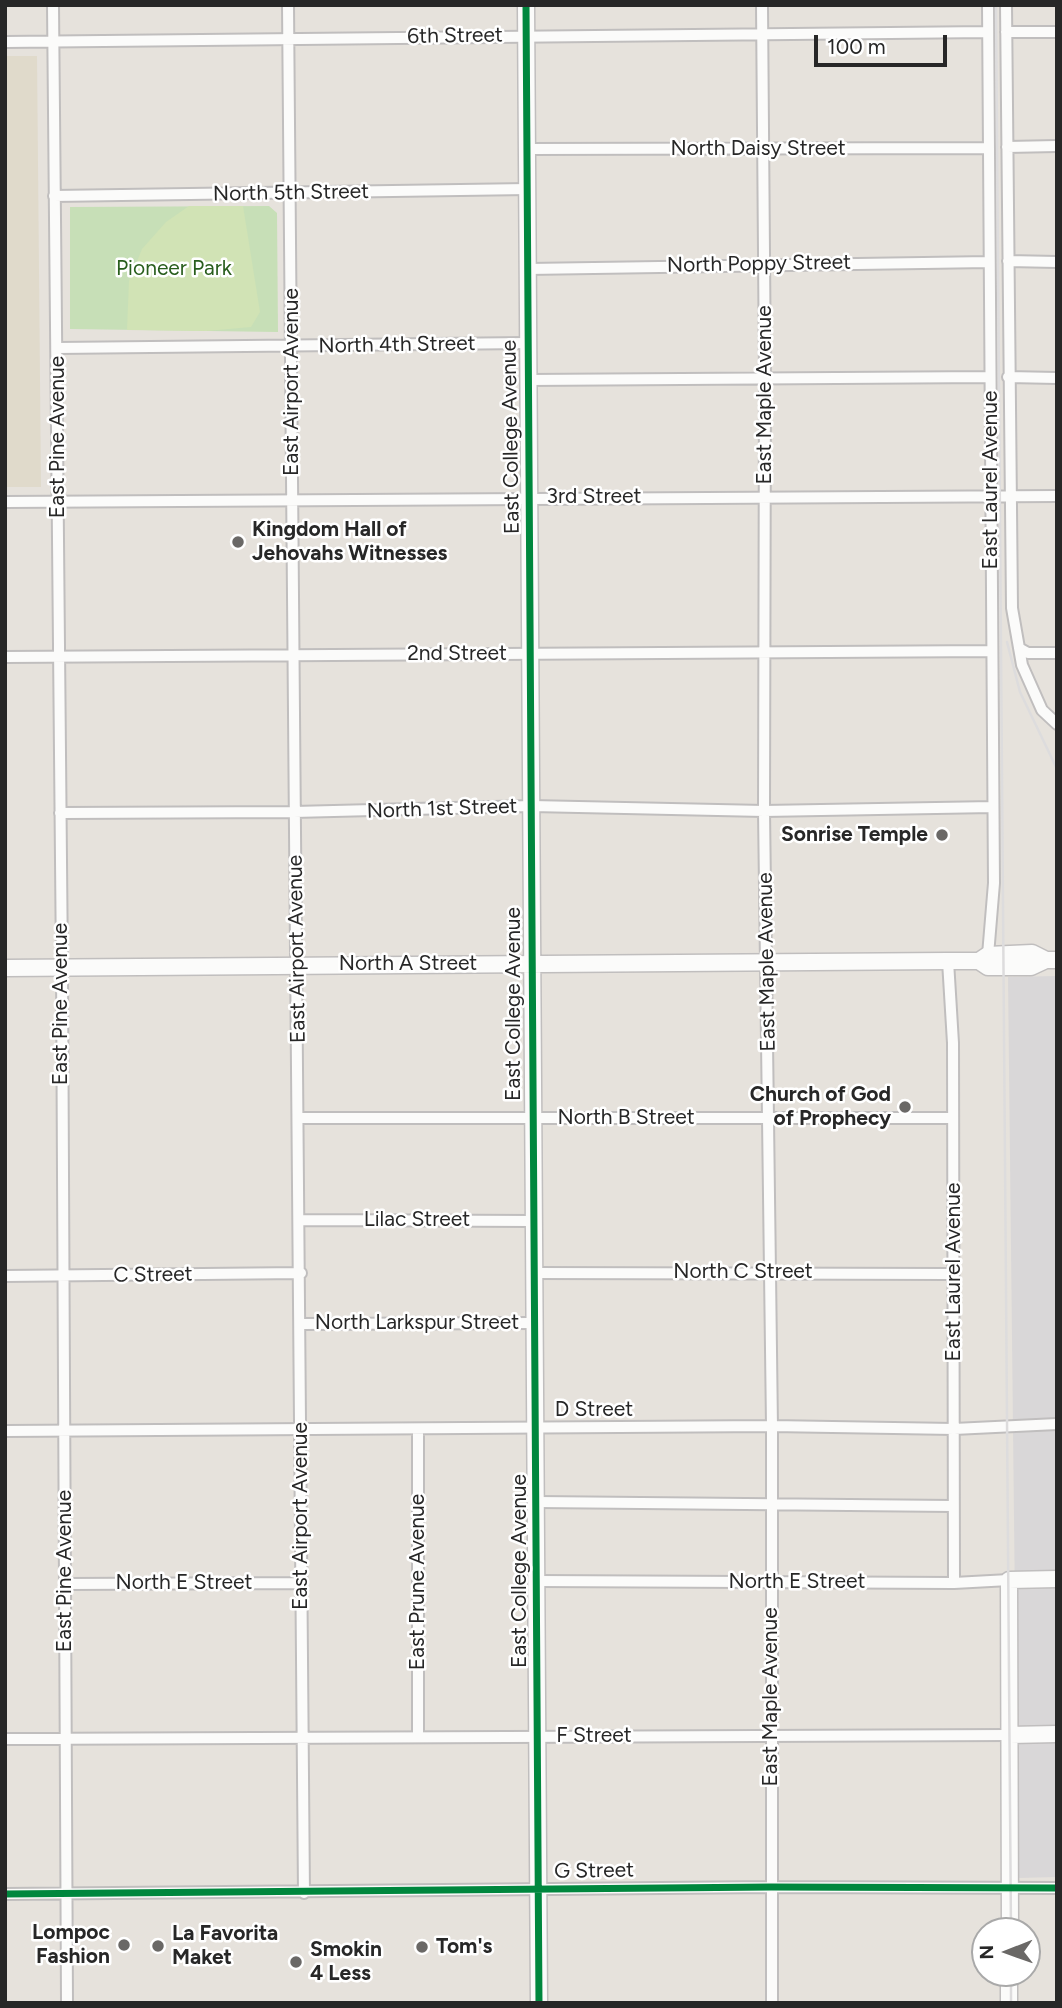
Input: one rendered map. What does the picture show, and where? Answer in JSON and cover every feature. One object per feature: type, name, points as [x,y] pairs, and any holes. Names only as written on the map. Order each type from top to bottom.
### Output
[{"type":"street","name":"East Pine Avenue","points":[[53,5],[62,967],[67,2003]]},
{"type":"street","name":"East Airport Avenue","points":[[288,5],[295,655],[294,813],[301,1220],[304,1893]]},
{"type":"street","name":"East College Avenue","points":[[526,5],[539,2003]]},
{"type":"street","name":"East Maple Avenue","points":[[762,5],[766,651],[764,811],[772,1426],[772,2003]]},
{"type":"street","name":"East Laurel Avenue","points":[[984,958],[993,902],[988,5]]},
{"type":"street","name":"East Laurel Avenue","points":[[1006,5],[1012,608],[1021,665],[1042,710],[1057,724]]},
{"type":"street","name":"6th Street","points":[[5,42],[289,37],[988,32]]},
{"type":"street","points":[[1006,32],[1057,32]]},
{"type":"street","points":[[1007,147],[1057,146]]},
{"type":"street","name":"North Daisy Street","points":[[527,149],[989,148]]},
{"type":"street","name":"North 5th Street","points":[[54,196],[528,189]]},
{"type":"street","points":[[1008,261],[1057,262]]},
{"type":"street","name":"North Poppy Street","points":[[528,269],[764,263],[989,262]]},
{"type":"street","name":"North 4th Street","points":[[57,348],[527,343]]},
{"type":"street","points":[[528,380],[990,377]]},
{"type":"street","points":[[1008,377],[1057,377]]},
{"type":"street","name":"3rd Street","points":[[5,502],[1057,496]]},
{"type":"street","points":[[1019,648],[1028,653],[1057,653]]},
{"type":"street","name":"2nd Street","points":[[5,657],[992,651]]},
{"type":"street","name":"North 1st Street","points":[[60,813],[294,813],[532,806],[764,811],[993,807]]},
{"type":"street","name":"North A Street","points":[[5,968],[948,961],[984,958],[988,967],[1031,967],[1051,960]]},
{"type":"street","name":"East Laurel Avenue","points":[[948,961],[953,1118],[954,1583]]},
{"type":"street","name":"North B Street","points":[[299,1118],[953,1118]]},
{"type":"street","name":"Lilac Street","points":[[301,1220],[533,1221]]},
{"type":"street","name":"C Street","points":[[5,1276],[301,1273]]},
{"type":"street","name":"North C Street","points":[[533,1273],[952,1274]]},
{"type":"street","name":"North Larkspur Street","points":[[300,1324],[534,1323]]},
{"type":"street","name":"D Street","points":[[5,1431],[772,1426],[954,1429],[1057,1424]]},
{"type":"street","name":"East Prune Avenue","points":[[418,1429],[418,1735]]},
{"type":"street","points":[[537,1502],[953,1506]]},
{"type":"street","name":"North E Street","points":[[537,1581],[954,1583],[1057,1579]]},
{"type":"street","points":[[1009,1580],[1010,1917]]},
{"type":"street","name":"North E Street","points":[[65,1584],[302,1583]]},
{"type":"street","name":"F Street","points":[[5,1738],[1057,1734]]},
{"type":"street","name":"G Street","points":[[5,1894],[771,1887],[1057,1888]]},
{"type":"shaded area","points":[[5,56],[37,56],[41,487],[5,487]]},
{"type":"shaded area","points":[[1057,976],[1057,1877],[1018,1878],[1008,977]]},
{"type":"green space","points":[[189,206],[243,206],[260,312],[251,327],[206,331],[127,330],[129,281],[142,249],[166,222]]},
{"type":"green space","name":"Pioneer Park","points":[[269,206],[277,213],[278,332],[70,329],[70,207]]},
{"type":"railway","points":[[996,5],[1011,1917]]},
{"type":"railway","points":[[1007,642],[1020,692],[1057,769]]},
{"type":"railway","points":[[1011,1987],[1011,2003]]},
{"type":"cycle path","points":[[526,5],[539,2003]]},
{"type":"cycle path","points":[[5,1894],[771,1887],[1057,1888]]},
{"type":"place","name":"Kingdom Hall of Jehovahs Witnesses","points":[[238,542]]},
{"type":"place","name":"Sonrise Temple","points":[[942,835]]},
{"type":"place","name":"Church of God of Prophecy","points":[[905,1107]]},
{"type":"place","name":"Lompoc Fashion","points":[[124,1945]]},
{"type":"place","name":"La Favorita Maket","points":[[158,1946]]},
{"type":"place","name":"Tom's","points":[[422,1947]]},
{"type":"place","name":"Smokin 4 Less","points":[[296,1962]]}]
